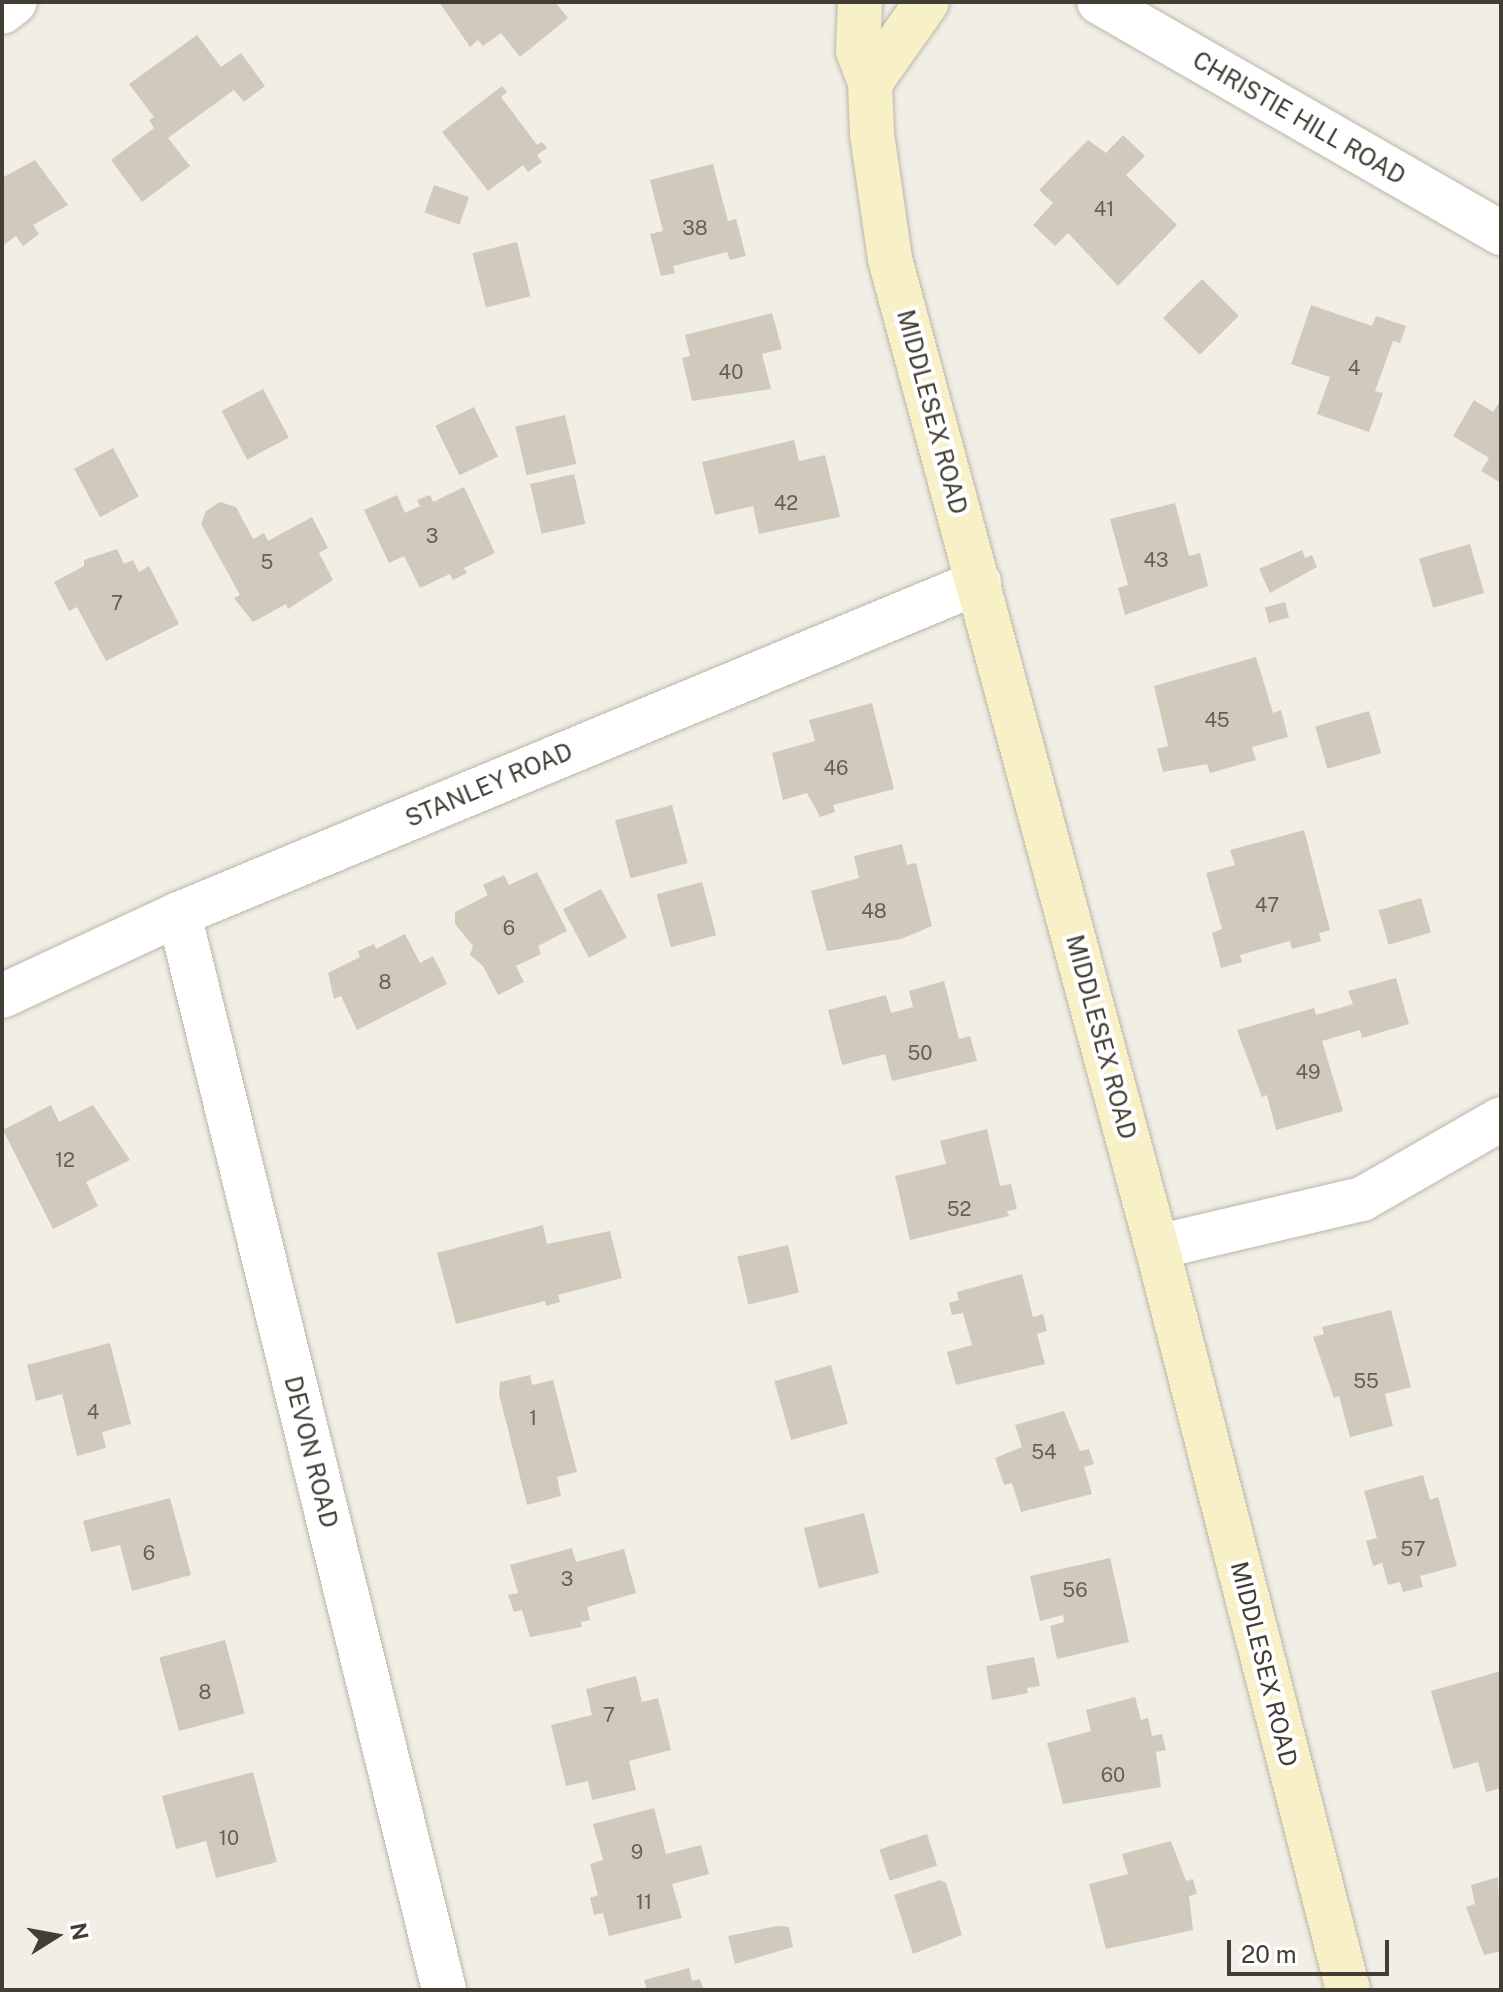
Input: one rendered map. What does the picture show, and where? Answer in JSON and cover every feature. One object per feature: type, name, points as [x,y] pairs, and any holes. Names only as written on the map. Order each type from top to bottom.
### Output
[{"type":"street","points":[[2,12],[15,2]]},
{"type":"street","name":"MIDDLESEX ROAD","points":[[860,2],[858,51],[870,83],[872,134],[890,259],[1157,1247],[1348,1990]]},
{"type":"street","points":[[870,83],[927,2]]},
{"type":"street","name":"CHRISTIE HILL ROAD","points":[[1099,2],[1501,233]]},
{"type":"street","name":"STANLEY ROAD","points":[[2,996],[179,914],[979,582]]},
{"type":"street","name":"DEVON ROAD","points":[[179,914],[444,1990]]},
{"type":"street","points":[[1157,1247],[1362,1199],[1501,1119]]},
{"type":"building","points":[[439,2],[555,2],[568,18],[520,57],[501,33],[483,46],[478,40],[470,47]]},
{"type":"building","points":[[197,35],[221,67],[241,53],[265,86],[244,102],[234,90],[168,138],[190,166],[142,202],[111,160],[154,128],[149,120],[154,117],[129,84]]},
{"type":"building","points":[[502,86],[507,92],[501,97],[537,145],[542,142],[547,148],[537,155],[542,162],[528,172],[523,165],[488,191],[442,132]]},
{"type":"building","points":[[1123,135],[1145,156],[1126,175],[1177,225],[1118,286],[1068,233],[1055,246],[1033,225],[1053,203],[1039,190],[1088,140],[1106,153]]},
{"type":"building","points":[[35,160],[68,205],[33,225],[39,234],[23,246],[16,236],[2,246],[2,178]]},
{"type":"building","points":[[713,164],[728,221],[736,219],[746,256],[730,260],[727,252],[673,266],[675,273],[661,276],[650,234],[663,231],[650,180]]},
{"type":"building","points":[[434,185],[469,197],[460,224],[425,212]]},
{"type":"building","points":[[517,242],[531,296],[486,307],[472,253]]},
{"type":"building","points":[[1202,279],[1239,316],[1200,355],[1163,318]]},
{"type":"building","points":[[1311,305],[1372,326],[1376,316],[1406,326],[1400,343],[1393,341],[1375,391],[1383,393],[1369,432],[1317,414],[1330,377],[1291,364]]},
{"type":"building","points":[[772,313],[782,349],[762,354],[771,389],[692,401],[682,358],[690,356],[685,335]]},
{"type":"building","points":[[263,389],[289,438],[247,460],[222,411]]},
{"type":"building","points":[[1474,400],[1493,412],[1501,400],[1501,483],[1481,471],[1489,458],[1453,436]]},
{"type":"building","points":[[474,407],[498,456],[459,475],[435,426]]},
{"type":"building","points":[[565,415],[576,464],[527,475],[515,426]]},
{"type":"building","points":[[794,440],[799,461],[825,455],[840,517],[759,534],[753,506],[715,515],[702,462]]},
{"type":"building","points":[[113,448],[139,497],[100,517],[74,469]]},
{"type":"building","points":[[574,474],[585,524],[542,534],[530,484]]},
{"type":"building","points":[[464,487],[495,553],[464,568],[467,573],[453,580],[450,574],[420,588],[404,556],[389,563],[364,510],[397,495],[405,513],[420,506],[417,500],[430,495],[433,502]]},
{"type":"building","points":[[220,502],[236,507],[253,539],[264,533],[268,541],[312,517],[328,548],[319,553],[333,580],[288,609],[286,604],[253,622],[234,598],[240,595],[201,524],[206,511]]},
{"type":"building","points":[[1175,503],[1189,556],[1200,553],[1208,586],[1125,615],[1118,588],[1128,585],[1110,519]]},
{"type":"building","points":[[1470,544],[1484,593],[1433,608],[1419,559]]},
{"type":"building","points":[[117,549],[124,564],[133,560],[139,572],[149,566],[179,624],[106,661],[77,607],[69,611],[54,582],[84,566],[84,560]]},
{"type":"building","points":[[1302,550],[1305,558],[1312,555],[1317,567],[1270,593],[1259,569]]},
{"type":"building","points":[[1285,602],[1289,617],[1269,623],[1265,607]]},
{"type":"building","points":[[1256,657],[1273,713],[1281,710],[1288,737],[1252,747],[1256,760],[1210,773],[1207,764],[1163,772],[1157,749],[1168,746],[1154,686]]},
{"type":"building","points":[[872,703],[894,789],[833,805],[835,812],[820,817],[807,793],[783,800],[772,753],[815,741],[809,720]]},
{"type":"building","points":[[1369,711],[1381,753],[1327,769],[1315,726]]},
{"type":"building","points":[[672,805],[688,863],[631,878],[615,820]]},
{"type":"building","points":[[1304,830],[1330,930],[1319,933],[1321,941],[1292,949],[1290,941],[1240,955],[1242,962],[1221,968],[1212,933],[1222,929],[1206,873],[1235,865],[1230,850]]},
{"type":"building","points":[[902,844],[907,865],[916,863],[932,926],[901,939],[827,951],[811,891],[859,878],[854,856]]},
{"type":"building","points":[[537,872],[567,931],[538,946],[541,954],[516,966],[524,982],[498,995],[483,966],[470,955],[473,946],[455,924],[455,912],[488,895],[483,885],[504,875],[509,885]]},
{"type":"building","points":[[702,882],[716,935],[671,947],[657,894]]},
{"type":"building","points":[[601,889],[627,938],[589,958],[563,909]]},
{"type":"building","points":[[1421,898],[1431,933],[1389,945],[1379,910]]},
{"type":"building","points":[[405,934],[420,963],[433,956],[447,984],[357,1030],[341,996],[334,999],[328,973],[360,957],[358,951],[374,944],[376,949]]},
{"type":"building","points":[[1396,978],[1409,1024],[1362,1038],[1360,1030],[1322,1041],[1343,1111],[1276,1130],[1267,1095],[1262,1097],[1237,1030],[1314,1008],[1316,1015],[1353,1004],[1348,991]]},
{"type":"building","points":[[944,981],[959,1039],[970,1036],[977,1061],[892,1081],[885,1054],[842,1065],[828,1010],[886,995],[891,1013],[913,1007],[909,991]]},
{"type":"building","points":[[51,1105],[59,1122],[93,1105],[130,1160],[86,1182],[98,1206],[53,1229],[3,1130]]},
{"type":"building","points":[[987,1129],[1000,1186],[1011,1184],[1017,1209],[1007,1211],[1009,1216],[910,1240],[895,1176],[946,1164],[940,1141]]},
{"type":"building","points":[[543,1225],[547,1244],[610,1231],[622,1278],[558,1295],[560,1302],[546,1306],[545,1301],[456,1324],[437,1253]]},
{"type":"building","points":[[788,1245],[799,1293],[748,1304],[737,1257]]},
{"type":"building","points":[[1022,1274],[1033,1317],[1043,1314],[1047,1331],[1037,1334],[1045,1364],[956,1385],[947,1352],[972,1345],[963,1313],[952,1315],[949,1303],[959,1300],[957,1292]]},
{"type":"building","points":[[1391,1310],[1411,1387],[1385,1394],[1393,1426],[1350,1437],[1339,1396],[1334,1398],[1313,1337],[1324,1334],[1322,1327]]},
{"type":"building","points":[[110,1343],[131,1424],[102,1432],[106,1448],[77,1456],[62,1394],[36,1401],[27,1365]]},
{"type":"building","points":[[831,1365],[848,1424],[791,1440],[774,1381]]},
{"type":"building","points":[[530,1375],[532,1385],[553,1380],[577,1472],[557,1477],[561,1496],[527,1505],[499,1394],[500,1382]]},
{"type":"building","points":[[1064,1411],[1080,1451],[1089,1449],[1094,1464],[1084,1467],[1092,1494],[1021,1512],[1012,1483],[1004,1485],[995,1458],[1022,1447],[1015,1425]]},
{"type":"building","points":[[1423,1475],[1430,1500],[1438,1497],[1457,1566],[1420,1576],[1423,1587],[1403,1592],[1400,1582],[1388,1585],[1382,1563],[1373,1566],[1366,1541],[1377,1538],[1364,1491]]},
{"type":"building","points":[[170,1498],[191,1575],[132,1591],[120,1545],[91,1552],[83,1521]]},
{"type":"building","points":[[864,1513],[879,1573],[819,1588],[804,1528]]},
{"type":"building","points":[[572,1548],[576,1562],[624,1549],[636,1593],[587,1607],[590,1620],[581,1622],[582,1627],[530,1637],[522,1610],[514,1612],[508,1595],[518,1593],[510,1565]]},
{"type":"building","points":[[1110,1558],[1129,1642],[1057,1659],[1050,1626],[1064,1622],[1063,1615],[1040,1621],[1030,1576]]},
{"type":"building","points":[[225,1640],[245,1713],[179,1731],[159,1658]]},
{"type":"building","points":[[1034,1657],[1040,1686],[1027,1688],[1028,1693],[992,1700],[986,1666]]},
{"type":"building","points":[[1501,1671],[1501,1788],[1486,1792],[1478,1762],[1453,1769],[1431,1691]]},
{"type":"building","points":[[636,1676],[642,1702],[658,1698],[671,1750],[629,1761],[636,1790],[592,1800],[588,1781],[566,1786],[551,1725],[592,1715],[586,1689]]},
{"type":"building","points":[[1135,1697],[1141,1720],[1148,1718],[1152,1736],[1162,1734],[1166,1750],[1156,1752],[1161,1787],[1063,1804],[1047,1743],[1091,1731],[1086,1710]]},
{"type":"building","points":[[253,1772],[277,1862],[216,1878],[206,1841],[176,1849],[162,1796]]},
{"type":"building","points":[[654,1808],[666,1854],[701,1845],[709,1874],[672,1884],[682,1918],[609,1936],[603,1913],[594,1915],[590,1898],[598,1895],[590,1864],[603,1860],[593,1824]]},
{"type":"building","points":[[927,1834],[937,1865],[890,1881],[879,1849]]},
{"type":"building","points":[[1171,1841],[1186,1881],[1193,1879],[1197,1894],[1189,1896],[1193,1930],[1106,1949],[1089,1884],[1128,1874],[1122,1854]]},
{"type":"building","points":[[1498,1877],[1501,1951],[1484,1955],[1466,1907],[1475,1904],[1471,1885]]},
{"type":"building","points":[[940,1880],[946,1883],[962,1935],[913,1954],[894,1895]]},
{"type":"building","points":[[777,1926],[789,1927],[793,1947],[735,1964],[728,1936]]},
{"type":"building","points":[[689,1968],[692,1981],[700,1979],[703,1988],[647,1990],[644,1980]]}]
